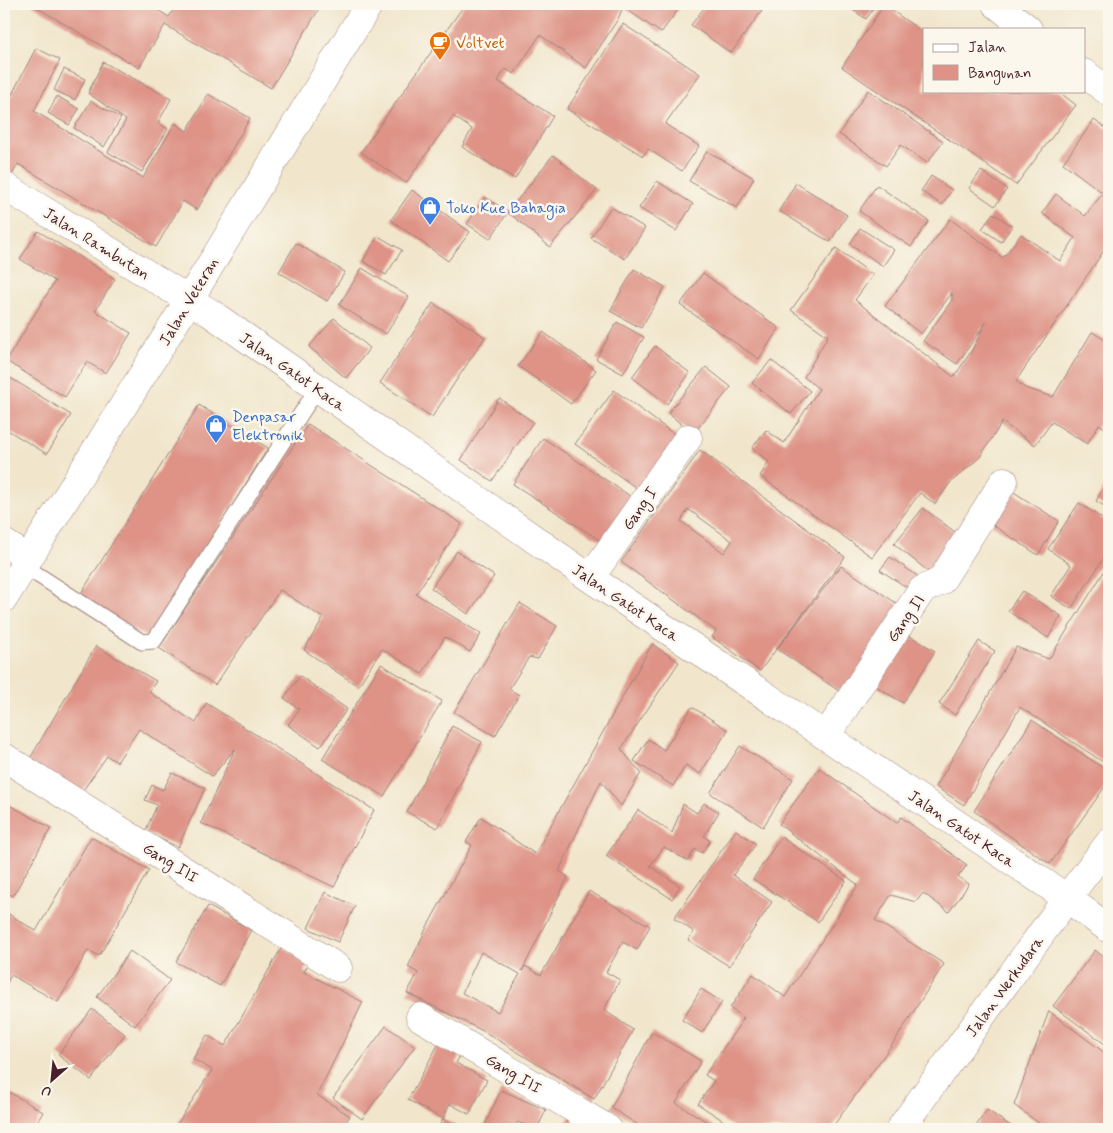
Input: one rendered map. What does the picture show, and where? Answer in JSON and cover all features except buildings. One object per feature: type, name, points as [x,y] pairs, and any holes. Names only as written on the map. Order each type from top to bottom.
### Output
[{"type":"street","name":"Jalan Veteran","points":[[4,598],[190,300],[369,4]]},
{"type":"street","points":[[996,4],[1027,28]]},
{"type":"street","points":[[1086,74],[1109,92]]},
{"type":"street","name":"Jalan Rambutan","points":[[4,186],[190,300]]},
{"type":"street","name":"Jalan Gatot Kaca","points":[[190,300],[590,578],[1067,898],[1109,929]]},
{"type":"street","name":"Gang I","points":[[590,578],[688,438]]},
{"type":"street","name":"Gang II","points":[[826,736],[922,590],[941,581],[1004,481]]},
{"type":"street","points":[[4,543],[26,562]]},
{"type":"street","name":"Gang III","points":[[4,757],[338,968]]},
{"type":"street","name":"Jalan Werkudara","points":[[900,1129],[1109,843]]},
{"type":"street","name":"Gang III","points":[[420,1017],[608,1129]]},
{"type":"lane","points":[[26,562],[142,642],[154,641],[317,388]]},
{"type":"place","name":"Voltvet","points":[[440,61]]},
{"type":"place","name":"Toko Kue Bahagia","points":[[430,226]]},
{"type":"place","name":"Denpasar Elektronik","points":[[216,444]]}]
